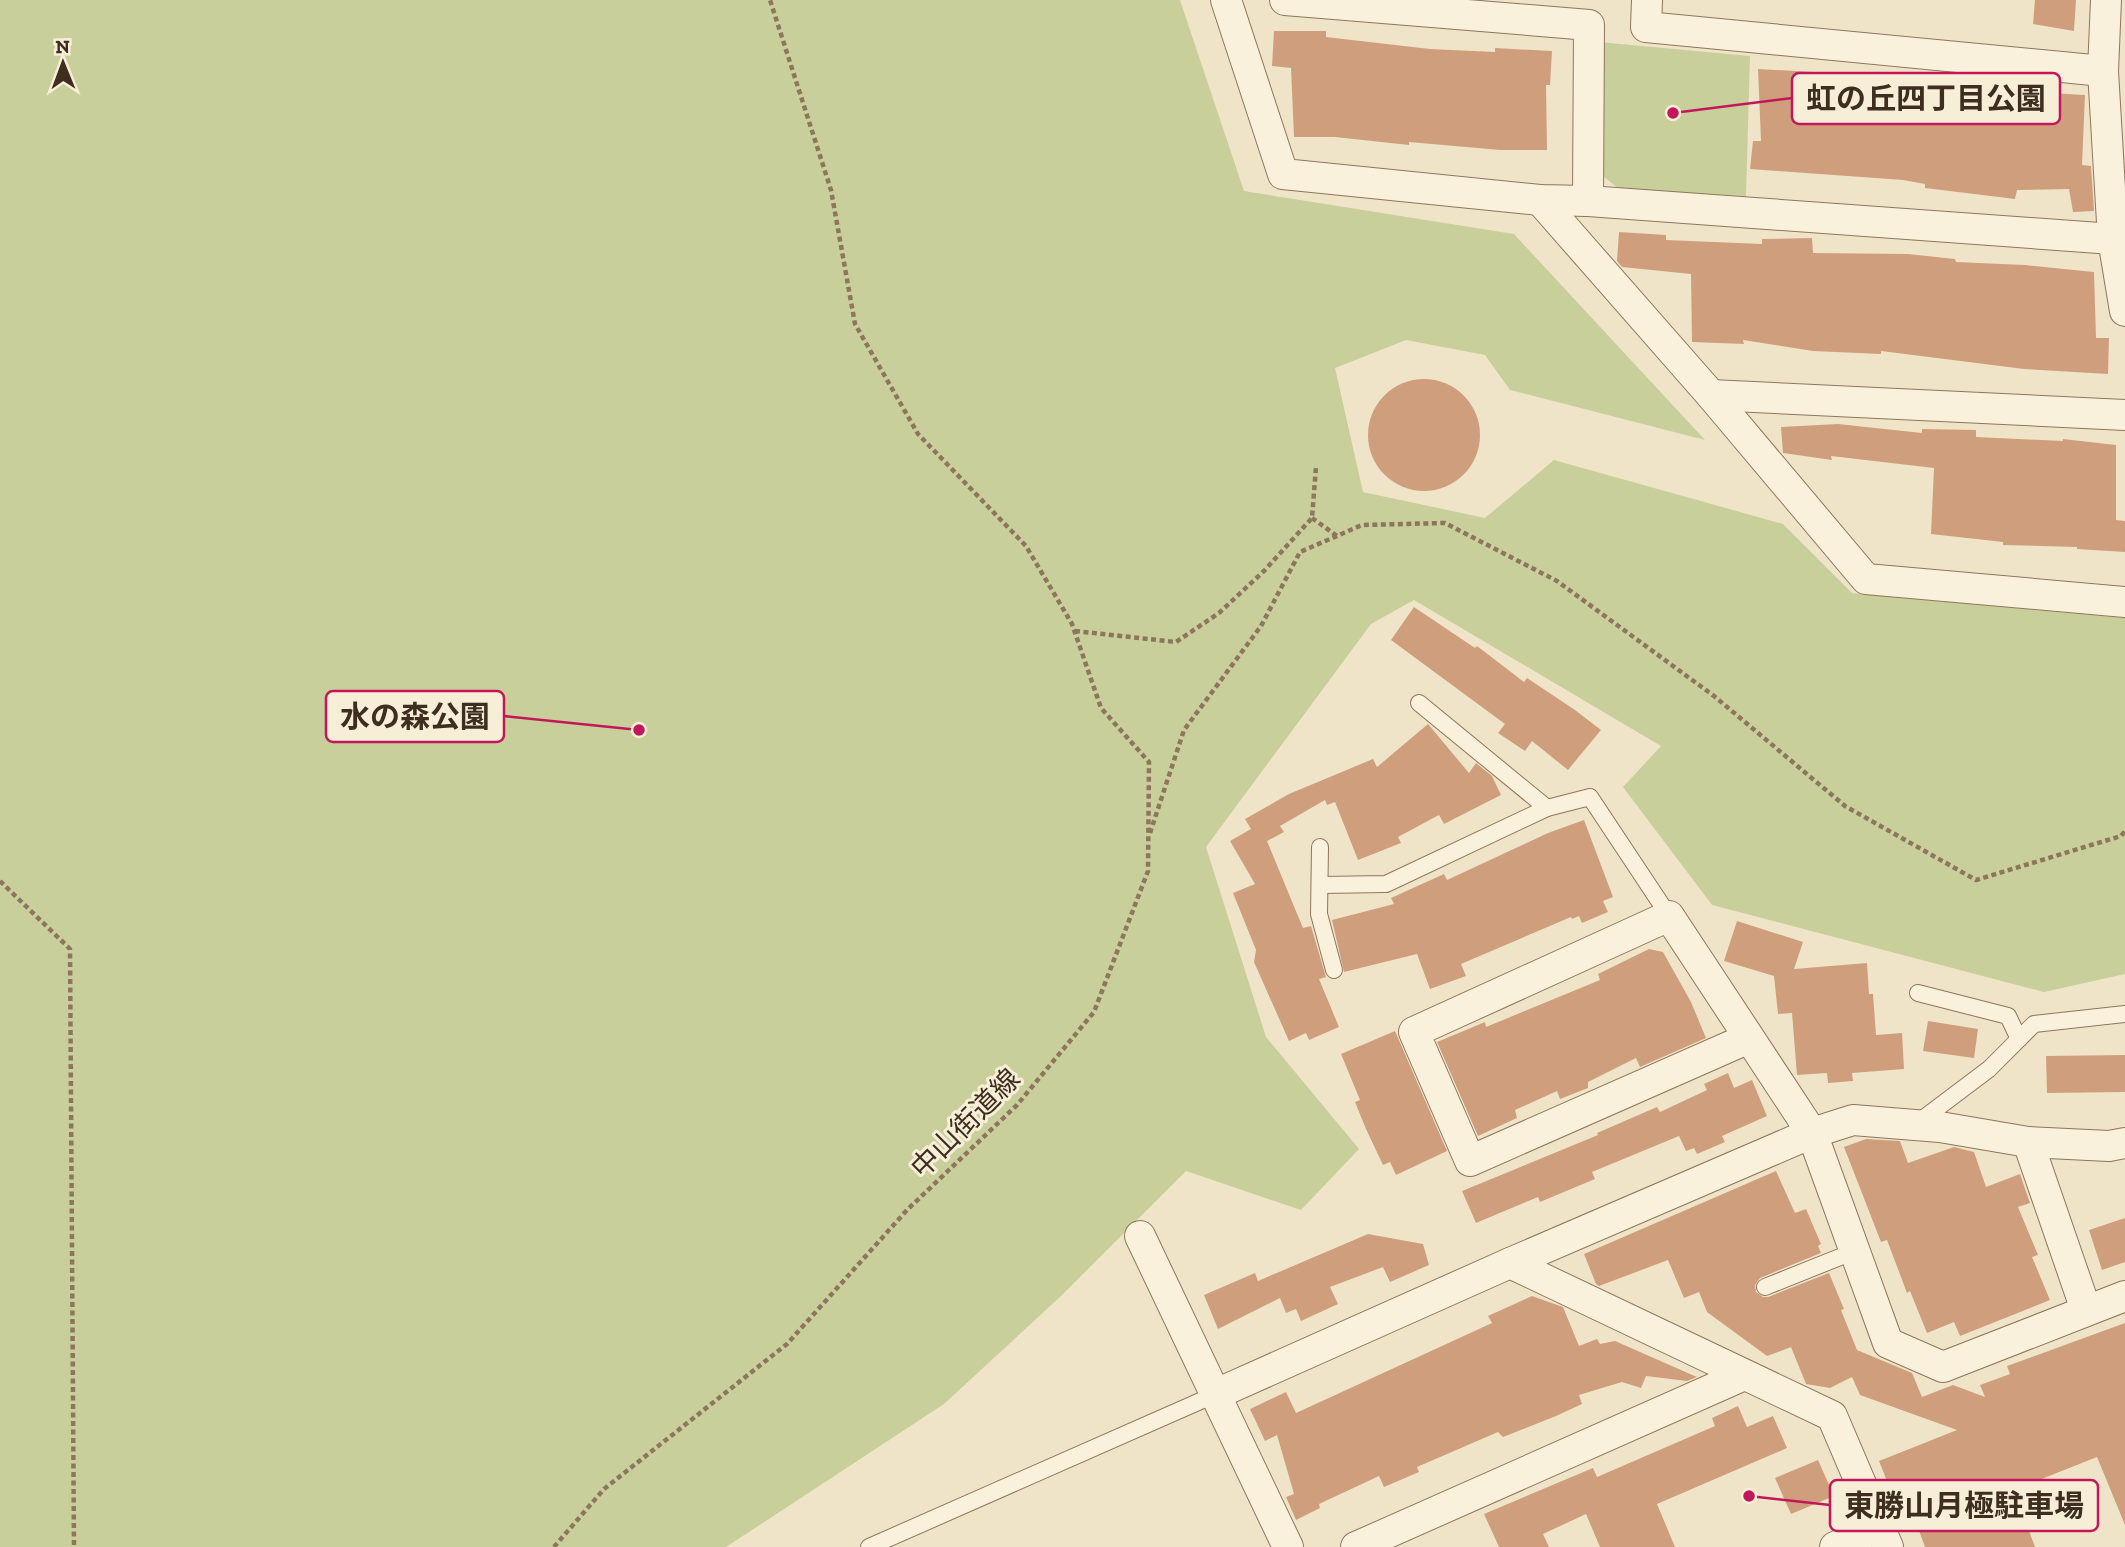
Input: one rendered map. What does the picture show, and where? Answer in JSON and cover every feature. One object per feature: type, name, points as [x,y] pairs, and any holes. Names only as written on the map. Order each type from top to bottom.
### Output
[{"type":"street","points":[[1226,0],[1283,174],[1541,200],[1588,201],[2113,239]]},
{"type":"street","points":[[1285,0],[1589,25],[1588,201]]},
{"type":"street","points":[[1647,0],[1646,27],[2103,71]]},
{"type":"street","points":[[2106,0],[2103,71],[2113,239],[2125,312]]},
{"type":"street","points":[[1541,200],[1711,395],[1866,579],[2125,602]]},
{"type":"street","points":[[1711,395],[2125,415]]},
{"type":"street","points":[[1749,1038],[1471,1161],[1414,1032],[1669,916],[1812,1133],[1888,1343],[1943,1367],[2125,1296]]},
{"type":"street","points":[[1214,1395],[1812,1133],[1853,1120],[1940,1127],[2028,1142],[2109,1146],[2125,1143]]},
{"type":"street","points":[[2028,1142],[2086,1310]]},
{"type":"street","points":[[1140,1236],[1288,1547]]},
{"type":"street","points":[[1510,1264],[1832,1416],[1884,1537],[1835,1547]]},
{"type":"street","points":[[1356,1547],[1744,1375]]},
{"type":"lane","points":[[1419,703],[1546,808]]},
{"type":"lane","points":[[1321,885],[1386,884],[1546,808],[1590,797],[1669,916]]},
{"type":"lane","points":[[1320,847],[1319,914],[1334,970]]},
{"type":"lane","points":[[1918,993],[2008,1016],[2019,1039]]},
{"type":"lane","points":[[1914,1125],[1989,1069],[2034,1024],[2125,1014]]},
{"type":"lane","points":[[1765,1287],[1855,1251]]},
{"type":"lane","points":[[869,1547],[1214,1395]]},
{"type":"path","name":"中山街道線","points":[[555,1547],[604,1489],[787,1344],[907,1210],[1017,1105],[1094,1013],[1148,871],[1149,762],[1101,708],[1072,624],[1026,546],[918,434],[855,324],[831,190],[770,0]]},
{"type":"path","points":[[1075,631],[1176,642],[1219,613],[1264,571],[1312,518],[1316,467]]},
{"type":"path","points":[[1312,518],[1337,536]]},
{"type":"path","points":[[1148,837],[1184,730],[1261,626],[1300,552],[1362,525],[1445,523],[1557,581],[1714,696],[1845,806],[1976,880],[2121,836],[2125,831]]},
{"type":"path","points":[[0,881],[70,950],[74,1547]]},
{"type":"green space","points":[[0,0],[1180,0],[1244,191],[1514,234],[1705,440],[1510,390],[1485,355],[1406,340],[1335,368],[1363,492],[1485,518],[1554,460],[1783,524],[1852,593],[2125,618],[2125,974],[2044,992],[1712,905],[1623,787],[1661,746],[1414,600],[1371,624],[1206,847],[1266,1037],[1359,1149],[1301,1210],[1186,1171],[1061,1296],[944,1404],[726,1547],[0,1547]]},
{"type":"green space","points":[[1599,42],[1750,56],[1746,196],[1620,190],[1597,171]]},
{"type":"building","points":[[2035,0],[2076,0],[2074,31],[2033,24]]},
{"type":"building","points":[[1274,31],[1326,31],[1326,37],[1430,49],[1552,51],[1550,85],[1546,85],[1547,150],[1500,150],[1409,142],[1409,145],[1335,137],[1294,137],[1291,68],[1272,66]]},
{"type":"building","points":[[1758,69],[1813,72],[1812,79],[1906,90],[1906,83],[1956,88],[1956,96],[2050,97],[2050,93],[2085,95],[2082,165],[2091,166],[2094,211],[2073,212],[2069,189],[2017,190],[2015,199],[1925,188],[1925,184],[1903,180],[1750,169],[1753,141],[1761,141]]},
{"type":"building","points":[[1619,232],[1666,235],[1666,240],[1762,244],[1762,239],[1812,238],[1813,253],[1908,254],[1955,259],[1956,262],[2094,272],[2096,338],[2109,338],[2108,374],[2024,369],[1881,351],[1881,354],[1813,351],[1743,340],[1744,344],[1692,342],[1691,274],[1622,267],[1617,261]]},
{"type":"building","points":[[1424,379],[1446,383],[1464,395],[1476,413],[1480,435],[1476,457],[1464,475],[1446,487],[1424,491],[1402,487],[1384,475],[1372,457],[1368,435],[1372,413],[1384,395],[1402,383]]},
{"type":"building","points":[[1838,424],[1922,433],[1922,429],[1976,430],[1976,437],[2063,439],[2116,445],[2116,520],[2125,521],[2125,552],[2077,547],[2003,545],[2003,542],[1931,534],[1934,468],[1831,456],[1832,460],[1783,453],[1781,427]]},
{"type":"building","points":[[1414,607],[1475,648],[1477,646],[1524,682],[1527,678],[1601,730],[1568,770],[1532,741],[1525,751],[1498,733],[1505,724],[1391,640]]},
{"type":"building","points":[[1428,724],[1469,773],[1476,763],[1492,776],[1501,795],[1444,824],[1439,815],[1398,837],[1401,843],[1358,860],[1335,802],[1327,805],[1325,800],[1280,826],[1284,832],[1267,841],[1303,928],[1311,926],[1326,977],[1319,979],[1339,1027],[1309,1040],[1306,1033],[1289,1041],[1254,962],[1256,950],[1233,893],[1255,884],[1230,841],[1251,829],[1245,819],[1289,794],[1373,759],[1377,767]]},
{"type":"building","points":[[1584,820],[1613,897],[1603,901],[1608,912],[1582,923],[1579,916],[1572,919],[1571,917],[1461,964],[1466,976],[1430,989],[1417,954],[1344,972],[1332,920],[1394,904],[1391,898],[1444,874],[1447,880],[1548,833]]},
{"type":"building","points":[[1737,921],[1803,942],[1794,969],[1867,963],[1869,994],[1873,994],[1876,1035],[1902,1033],[1904,1069],[1852,1073],[1853,1081],[1828,1083],[1827,1073],[1797,1075],[1792,1013],[1778,1014],[1774,976],[1724,961]]},
{"type":"building","points":[[1649,949],[1663,952],[1691,1002],[1706,1038],[1640,1067],[1636,1058],[1588,1082],[1588,1088],[1560,1099],[1557,1091],[1515,1110],[1517,1118],[1478,1136],[1437,1042],[1485,1022],[1486,1027],[1600,980],[1598,974]]},
{"type":"building","points":[[1928,1021],[1978,1029],[1974,1058],[1923,1051]]},
{"type":"building","points":[[1395,1031],[1447,1151],[1396,1175],[1390,1162],[1383,1165],[1366,1129],[1355,1102],[1360,1100],[1341,1054]]},
{"type":"building","points":[[2125,1055],[2125,1092],[2047,1093],[2046,1056]]},
{"type":"building","points":[[1728,1073],[1734,1088],[1752,1080],[1767,1116],[1722,1136],[1725,1142],[1697,1154],[1694,1148],[1686,1151],[1679,1136],[1592,1172],[1595,1179],[1540,1202],[1538,1197],[1476,1223],[1462,1191],[1598,1135],[1597,1133],[1657,1107],[1660,1112],[1707,1090],[1704,1084]]},
{"type":"building","points":[[1866,1139],[1900,1141],[1908,1163],[1954,1147],[1974,1152],[1986,1187],[2020,1174],[2030,1203],[2018,1207],[2038,1255],[2032,1257],[2050,1300],[1960,1336],[1954,1322],[1927,1333],[1910,1291],[1907,1293],[1887,1240],[1881,1242],[1844,1147]]},
{"type":"building","points":[[1776,1171],[1795,1213],[1806,1209],[1821,1244],[1818,1246],[1821,1253],[1760,1278],[1755,1285],[1756,1292],[1768,1297],[1829,1273],[1857,1350],[1912,1373],[1922,1397],[1953,1385],[1985,1397],[1980,1385],[2010,1374],[2007,1366],[2125,1323],[2125,1525],[2097,1457],[2014,1490],[2035,1547],[1925,1547],[1908,1501],[1897,1506],[1879,1461],[1957,1430],[1860,1395],[1852,1377],[1830,1388],[1806,1384],[1791,1347],[1767,1356],[1707,1312],[1699,1292],[1684,1298],[1668,1260],[1599,1286],[1596,1284],[1584,1254]]},
{"type":"building","points":[[2125,1218],[2125,1262],[2102,1270],[2089,1230]]},
{"type":"building","points":[[1368,1234],[1423,1244],[1429,1265],[1390,1282],[1383,1267],[1330,1287],[1338,1304],[1301,1321],[1296,1309],[1286,1313],[1280,1298],[1218,1329],[1204,1295],[1255,1273],[1258,1281]]},
{"type":"building","points":[[1532,1296],[1563,1307],[1579,1346],[1597,1339],[1600,1344],[1615,1341],[1697,1377],[1687,1381],[1646,1376],[1641,1388],[1622,1382],[1579,1395],[1582,1404],[1556,1416],[1503,1437],[1498,1432],[1417,1467],[1419,1472],[1384,1487],[1379,1476],[1319,1504],[1320,1508],[1296,1520],[1286,1497],[1294,1494],[1277,1435],[1265,1441],[1250,1409],[1286,1392],[1296,1413],[1492,1323],[1488,1316]]},
{"type":"building","points":[[1738,1406],[1747,1427],[1773,1416],[1787,1448],[1657,1504],[1675,1547],[1600,1547],[1586,1514],[1543,1534],[1549,1547],[1499,1547],[1484,1514],[1593,1468],[1597,1477],[1715,1426],[1712,1418]]},
{"type":"building","points":[[1818,1460],[1834,1496],[1791,1514],[1775,1478]]},
{"type":"place","name":"虹の丘四丁目公園","points":[[1673,113]]},
{"type":"place","name":"水の森公園","points":[[639,730]]},
{"type":"place","name":"東勝山月極駐車場","points":[[1749,1496]]}]
